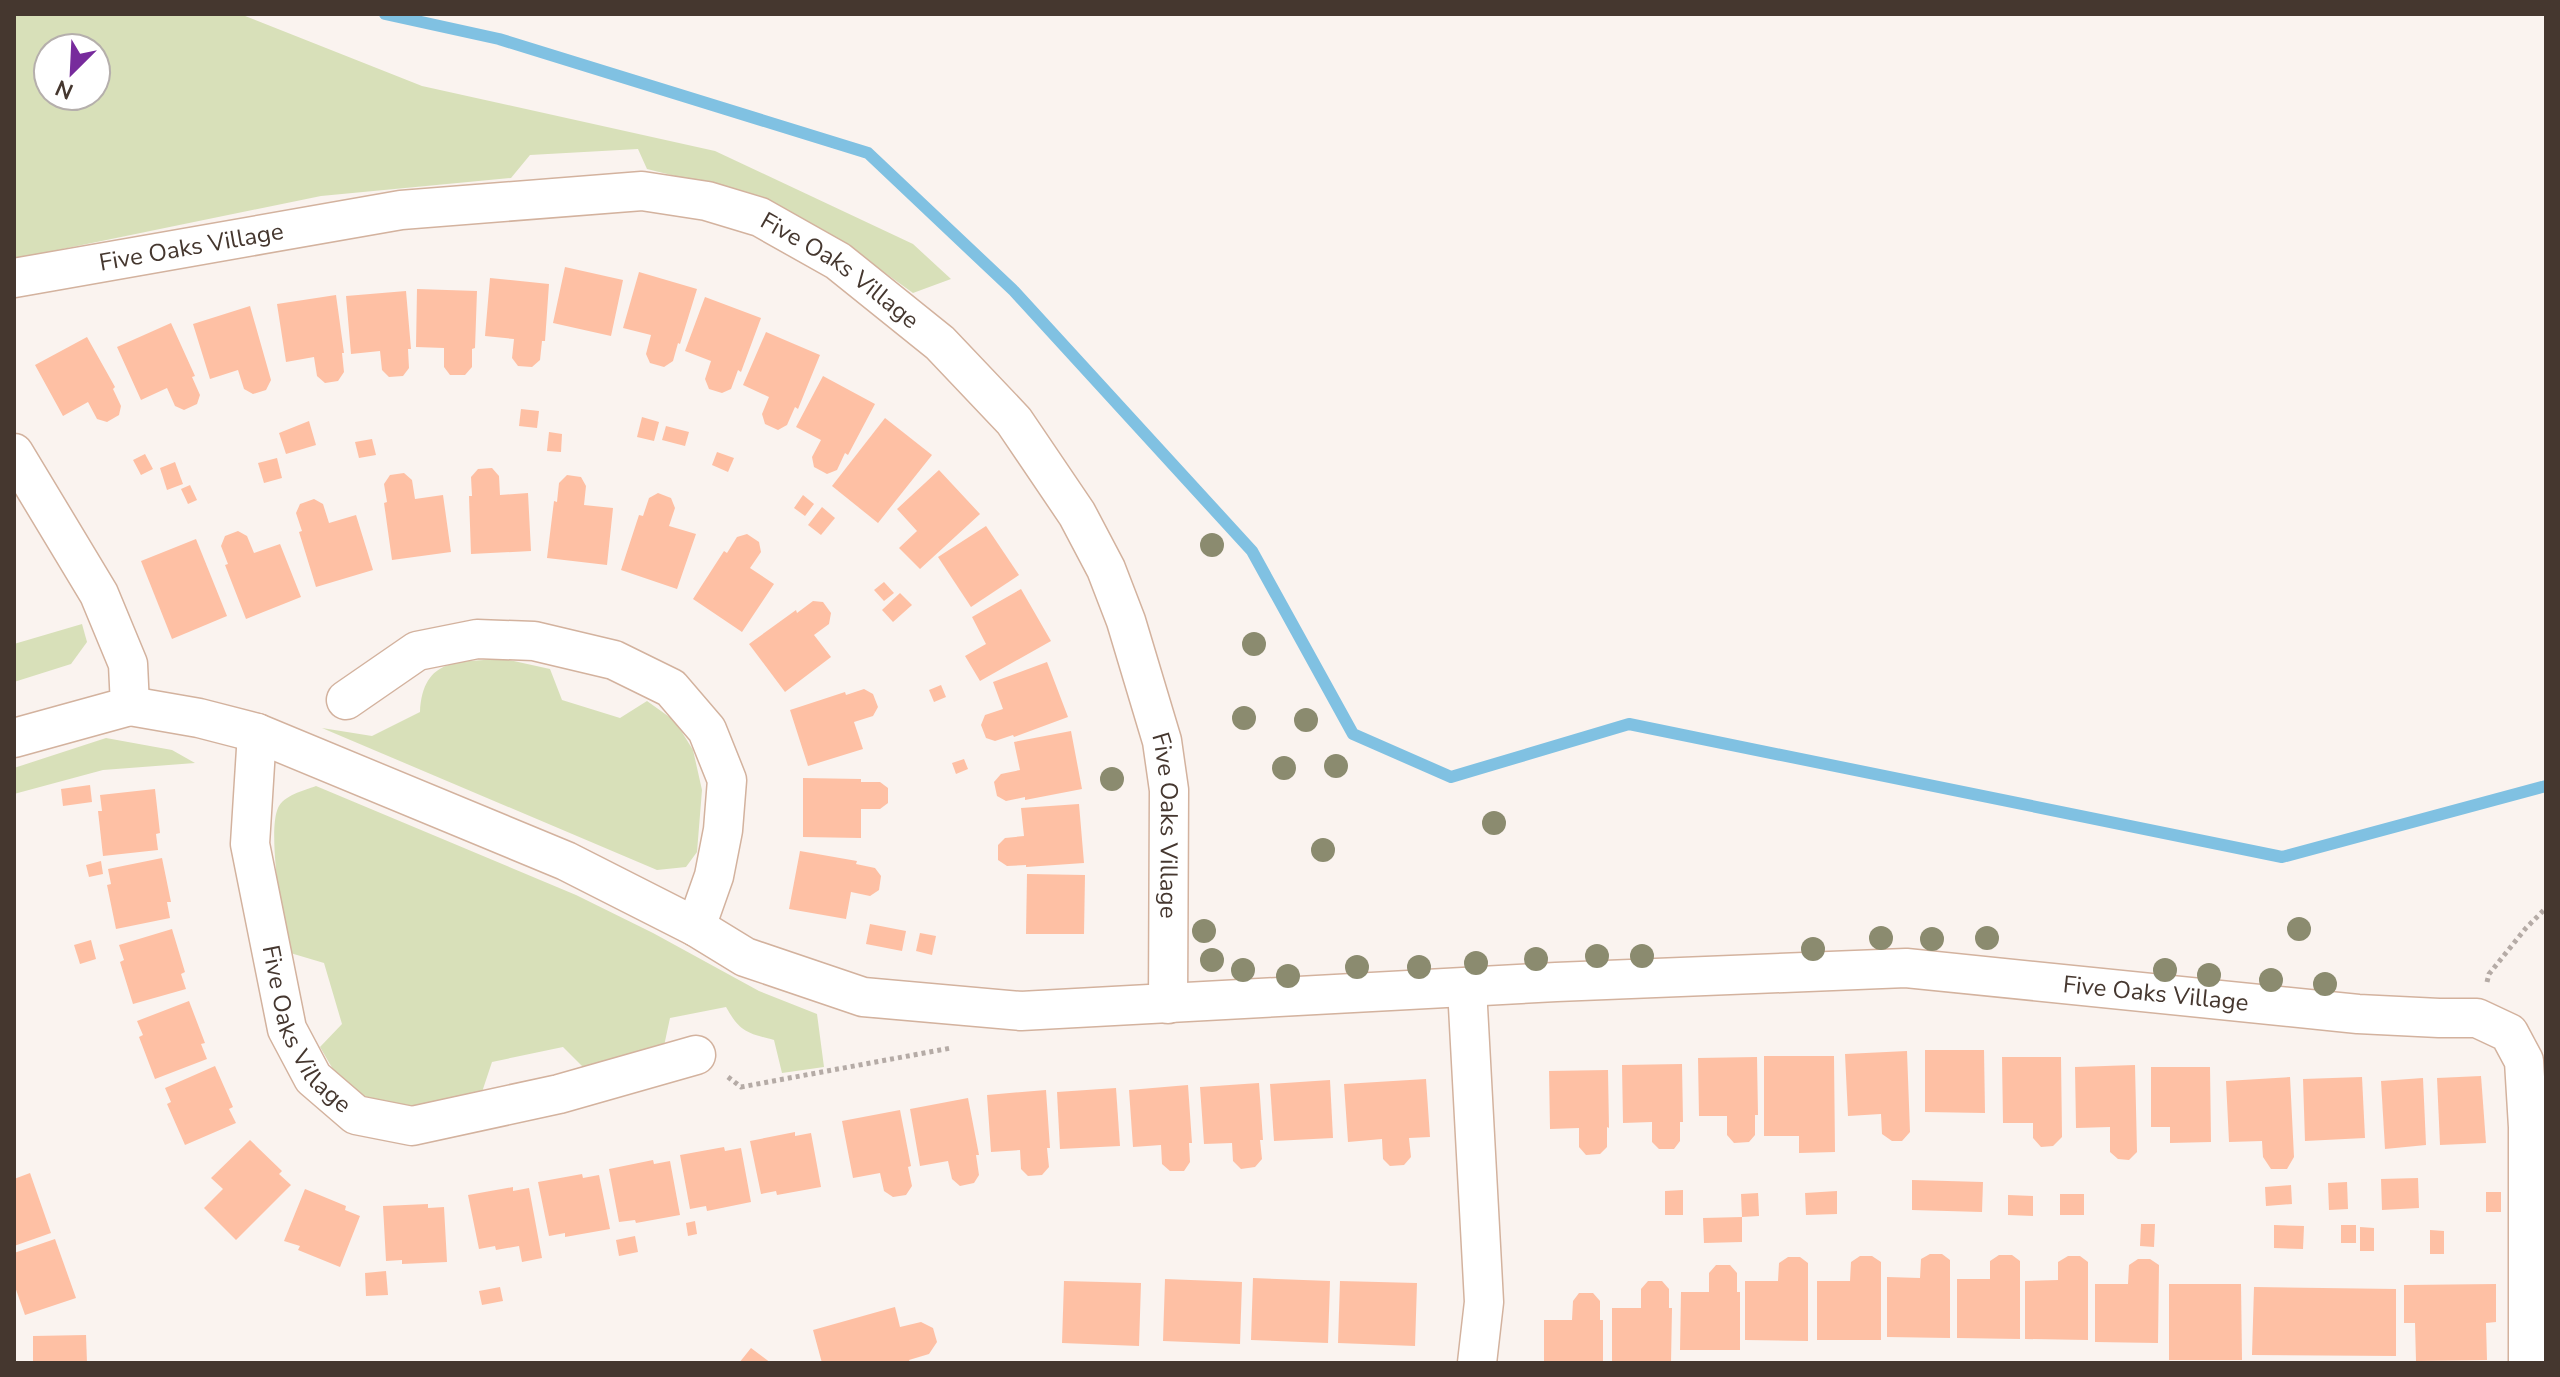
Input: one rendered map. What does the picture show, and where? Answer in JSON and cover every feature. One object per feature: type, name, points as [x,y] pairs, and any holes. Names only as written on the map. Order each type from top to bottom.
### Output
[{"type":"street","name":"Five Oaks Village","points":[[14,278],[401,210],[642,191],[707,201],[760,217],[838,261],[940,343],[1014,421],[1077,514],[1106,569],[1126,621],[1162,741],[1167,778],[1168,1004]]},
{"type":"street","points":[[14,453],[99,594],[128,664],[130,706],[14,738]]},
{"type":"street","points":[[346,700],[417,651],[477,639],[534,641],[614,660],[671,688],[707,730],[727,780],[723,830],[714,876],[696,927]]},
{"type":"street","name":"Five Oaks Village","points":[[130,706],[199,718],[257,733],[566,861],[696,927],[745,957],[863,997],[1021,1011],[1906,968],[2358,1014],[2477,1018],[2509,1033],[2524,1061],[2529,1140],[2528,1363]]},
{"type":"street","name":"Five Oaks Village","points":[[257,733],[250,844],[287,1029],[313,1078],[356,1115],[412,1126],[559,1094],[696,1055]]},
{"type":"street","points":[[1467,988],[1484,1302],[1477,1363]]},
{"type":"path","points":[[2477,1018],[2489,974],[2546,908]]},
{"type":"path","points":[[696,1055],[741,1087],[953,1047]]},
{"type":"green space","points":[[14,14],[240,14],[422,86],[715,151],[913,244],[951,279],[913,293],[849,247],[768,199],[647,169],[638,149],[530,155],[511,178],[321,196],[14,259]]},
{"type":"green space","points":[[82,624],[87,642],[71,664],[14,682],[14,644]]},
{"type":"green space","points":[[504,659],[550,669],[562,700],[620,718],[647,701],[675,721],[693,750],[702,790],[697,852],[686,867],[657,870],[322,728],[372,736],[420,712],[428,681],[436,671],[459,662]]},
{"type":"green space","points":[[106,738],[172,750],[195,763],[103,770],[14,794],[14,768]]},
{"type":"green space","points":[[316,786],[576,895],[759,991],[817,1014],[824,1067],[782,1073],[774,1040],[745,1030],[726,1007],[670,1018],[664,1046],[586,1070],[563,1047],[492,1062],[481,1095],[407,1110],[362,1097],[334,1071],[320,1047],[342,1024],[324,963],[287,952],[277,878],[275,820],[278,808],[285,800]]},
{"type":"building","points":[[565,267],[623,280],[611,336],[553,323]]},
{"type":"building","points":[[639,272],[697,289],[673,361],[664,367],[650,363],[646,354],[651,335],[623,328]]},
{"type":"building","points":[[490,278],[549,284],[545,341],[542,341],[540,360],[532,367],[518,366],[512,358],[514,339],[485,336]]},
{"type":"building","points":[[417,289],[477,291],[475,348],[472,349],[472,367],[465,375],[450,375],[444,367],[444,348],[416,347]]},
{"type":"building","points":[[406,291],[411,349],[408,349],[409,368],[403,376],[389,377],[382,370],[380,351],[351,354],[346,296]]},
{"type":"building","points":[[336,295],[344,372],[338,381],[325,383],[317,376],[314,357],[286,362],[277,304]]},
{"type":"building","points":[[705,297],[761,318],[741,372],[738,370],[731,389],[722,393],[709,389],[705,379],[711,361],[685,351]]},
{"type":"building","points":[[250,306],[271,380],[266,390],[253,394],[244,389],[238,370],[210,379],[193,324]]},
{"type":"building","points":[[171,323],[195,376],[192,377],[200,395],[197,404],[184,410],[175,406],[167,388],[141,400],[117,347]]},
{"type":"building","points":[[766,332],[820,355],[798,409],[795,407],[787,425],[778,430],[765,424],[762,414],[769,397],[743,385]]},
{"type":"building","points":[[87,337],[115,387],[113,389],[121,406],[119,415],[107,422],[97,419],[88,402],[63,416],[35,365]]},
{"type":"building","points":[[823,376],[875,404],[848,455],[845,453],[837,470],[827,474],[814,467],[812,457],[821,440],[796,427]]},
{"type":"building","points":[[521,409],[539,411],[537,428],[519,426]]},
{"type":"building","points":[[642,417],[659,422],[654,441],[637,437]]},
{"type":"building","points":[[885,418],[932,455],[878,523],[832,486]]},
{"type":"building","points":[[309,421],[316,445],[286,454],[279,433]]},
{"type":"building","points":[[666,426],[689,432],[685,446],[662,440]]},
{"type":"building","points":[[549,432],[562,434],[561,452],[547,451]]},
{"type":"building","points":[[372,439],[376,455],[359,458],[355,442]]},
{"type":"building","points":[[717,452],[734,458],[728,472],[712,465]]},
{"type":"building","points":[[145,454],[153,469],[141,475],[133,460]]},
{"type":"building","points":[[277,458],[282,478],[264,483],[258,463]]},
{"type":"building","points":[[175,462],[183,484],[167,490],[160,468]]},
{"type":"building","points":[[492,468],[499,476],[500,495],[528,493],[531,551],[471,554],[471,477],[478,469]]},
{"type":"building","points":[[939,470],[980,514],[920,569],[899,548],[917,531],[897,509]]},
{"type":"building","points":[[404,473],[412,480],[415,499],[443,495],[451,552],[392,560],[384,484],[390,475]]},
{"type":"building","points":[[567,475],[581,477],[586,486],[584,505],[613,508],[607,565],[547,558],[554,501],[557,502],[559,483]]},
{"type":"building","points":[[190,485],[197,500],[188,504],[181,489]]},
{"type":"building","points":[[658,493],[671,498],[675,508],[669,526],[696,534],[677,589],[621,570],[639,515],[643,516],[649,498]]},
{"type":"building","points":[[803,495],[814,504],[805,516],[794,508]]},
{"type":"building","points":[[314,499],[323,504],[329,523],[356,515],[373,570],[316,587],[296,513],[300,504]]},
{"type":"building","points":[[822,507],[835,518],[821,535],[808,525]]},
{"type":"building","points":[[986,526],[1019,575],[971,607],[938,557]]},
{"type":"building","points":[[238,531],[247,536],[254,553],[280,544],[301,597],[246,619],[221,546],[225,536]]},
{"type":"building","points":[[747,534],[759,542],[761,552],[750,568],[774,584],[742,632],[693,599],[724,551],[727,553],[737,537]]},
{"type":"building","points":[[196,539],[227,616],[172,639],[141,561]]},
{"type":"building","points":[[884,582],[894,593],[884,601],[874,590]]},
{"type":"building","points":[[1021,589],[1051,641],[980,681],[965,656],[986,644],[972,617]]},
{"type":"building","points":[[900,593],[912,605],[893,622],[882,610]]},
{"type":"building","points":[[813,601],[823,602],[831,613],[829,624],[814,635],[831,657],[785,692],[749,644]]},
{"type":"building","points":[[1047,662],[1068,717],[1014,737],[995,741],[986,738],[981,725],[985,715],[1003,709],[993,682]]},
{"type":"building","points":[[941,685],[946,697],[934,702],[929,690]]},
{"type":"building","points":[[864,689],[873,694],[878,707],[873,716],[854,722],[863,749],[808,766],[790,710]]},
{"type":"building","points":[[1071,731],[1082,789],[1025,800],[1025,797],[1006,801],[997,796],[994,782],[1001,774],[1020,770],[1014,742]]},
{"type":"building","points":[[964,759],[968,769],[956,774],[952,763]]},
{"type":"building","points":[[803,778],[880,782],[888,788],[888,803],[880,809],[861,809],[861,838],[803,837]]},
{"type":"building","points":[[90,785],[92,802],[63,806],[61,789]]},
{"type":"building","points":[[155,789],[160,833],[156,834],[158,850],[103,856],[98,811],[102,811],[100,795]]},
{"type":"building","points":[[1079,804],[1084,863],[1026,867],[1007,866],[998,860],[998,845],[1005,838],[1024,836],[1021,808]]},
{"type":"building","points":[[800,851],[857,861],[856,864],[875,868],[881,876],[879,890],[870,896],[851,892],[846,919],[789,909]]},
{"type":"building","points":[[162,858],[171,902],[167,902],[170,918],[116,929],[107,885],[111,884],[108,869]]},
{"type":"building","points":[[101,861],[103,874],[89,877],[86,865]]},
{"type":"building","points":[[1027,874],[1085,875],[1084,934],[1026,934]]},
{"type":"building","points":[[870,924],[906,931],[902,951],[866,944]]},
{"type":"building","points":[[172,929],[185,972],[181,974],[186,989],[133,1004],[120,962],[124,960],[119,945]]},
{"type":"building","points":[[920,933],[936,936],[932,955],[916,951]]},
{"type":"building","points":[[91,940],[96,959],[80,964],[74,945]]},
{"type":"building","points":[[189,1001],[205,1043],[201,1044],[207,1059],[155,1079],[139,1037],[143,1035],[137,1021]]},
{"type":"building","points":[[1925,1050],[1984,1050],[1985,1113],[1925,1112]]},
{"type":"building","points":[[1907,1051],[1910,1132],[1902,1141],[1892,1141],[1882,1134],[1881,1114],[1848,1116],[1845,1054]]},
{"type":"building","points":[[1764,1056],[1834,1056],[1835,1152],[1799,1153],[1799,1136],[1764,1136]]},
{"type":"building","points":[[1757,1057],[1758,1115],[1755,1115],[1755,1135],[1749,1142],[1734,1143],[1727,1135],[1727,1116],[1699,1116],[1698,1058]]},
{"type":"building","points":[[2002,1057],[2061,1057],[2062,1137],[2053,1146],[2041,1147],[2033,1138],[2033,1123],[2003,1123]]},
{"type":"building","points":[[1682,1064],[1683,1122],[1680,1122],[1680,1141],[1674,1149],[1659,1149],[1652,1142],[1652,1122],[1623,1123],[1622,1065]]},
{"type":"building","points":[[2135,1065],[2137,1152],[2129,1160],[2118,1159],[2110,1152],[2110,1127],[2076,1128],[2075,1067]]},
{"type":"building","points":[[215,1066],[233,1107],[229,1109],[236,1123],[185,1145],[167,1104],[171,1102],[165,1088]]},
{"type":"building","points":[[2151,1067],[2210,1067],[2211,1142],[2170,1143],[2170,1127],[2151,1127]]},
{"type":"building","points":[[1608,1070],[1607,1147],[1600,1154],[1586,1155],[1579,1147],[1579,1128],[1550,1129],[1549,1071]]},
{"type":"building","points":[[2481,1076],[2486,1143],[2440,1145],[2437,1078]]},
{"type":"building","points":[[2290,1077],[2294,1157],[2287,1169],[2271,1169],[2263,1157],[2262,1141],[2229,1142],[2226,1081]]},
{"type":"building","points":[[2362,1077],[2365,1138],[2305,1141],[2303,1079]]},
{"type":"building","points":[[2423,1078],[2426,1145],[2385,1149],[2381,1081]]},
{"type":"building","points":[[1426,1079],[1430,1137],[1409,1138],[1411,1157],[1404,1165],[1390,1166],[1383,1159],[1382,1139],[1348,1142],[1344,1084]]},
{"type":"building","points":[[1330,1080],[1333,1138],[1274,1141],[1270,1084]]},
{"type":"building","points":[[1259,1083],[1262,1159],[1255,1167],[1241,1169],[1233,1161],[1232,1143],[1204,1144],[1200,1087]]},
{"type":"building","points":[[1188,1085],[1192,1143],[1189,1143],[1190,1162],[1184,1171],[1170,1171],[1162,1164],[1161,1145],[1133,1147],[1129,1090]]},
{"type":"building","points":[[1116,1088],[1120,1146],[1060,1149],[1057,1092]]},
{"type":"building","points":[[1046,1090],[1049,1167],[1042,1175],[1028,1176],[1021,1169],[1020,1150],[991,1152],[987,1095]]},
{"type":"building","points":[[968,1098],[979,1155],[976,1155],[979,1175],[974,1183],[960,1186],[952,1179],[948,1161],[920,1166],[910,1109]]},
{"type":"building","points":[[900,1110],[912,1186],[906,1195],[893,1197],[884,1191],[880,1173],[853,1178],[842,1121]]},
{"type":"building","points":[[795,1132],[795,1136],[811,1133],[821,1187],[777,1195],[776,1191],[761,1194],[750,1141]]},
{"type":"building","points":[[250,1140],[282,1171],[279,1174],[291,1185],[236,1240],[204,1208],[223,1189],[211,1178]]},
{"type":"building","points":[[724,1147],[725,1151],[741,1148],[751,1202],[707,1211],[706,1206],[690,1209],[680,1155]]},
{"type":"building","points":[[653,1160],[654,1164],[670,1161],[680,1215],[636,1223],[635,1220],[619,1222],[609,1169]]},
{"type":"building","points":[[30,1173],[51,1233],[14,1246],[14,1179]]},
{"type":"building","points":[[582,1174],[583,1178],[599,1175],[610,1229],[565,1237],[565,1233],[549,1236],[538,1182]]},
{"type":"building","points":[[2418,1178],[2419,1208],[2382,1210],[2381,1179]]},
{"type":"building","points":[[1912,1180],[1983,1182],[1982,1212],[1912,1210]]},
{"type":"building","points":[[2347,1182],[2348,1209],[2329,1210],[2328,1183]]},
{"type":"building","points":[[2291,1185],[2292,1204],[2266,1206],[2265,1187]]},
{"type":"building","points":[[513,1187],[513,1191],[529,1188],[542,1258],[522,1262],[519,1246],[479,1249],[468,1195]]},
{"type":"building","points":[[305,1189],[346,1206],[345,1210],[360,1216],[340,1267],[284,1241]]},
{"type":"building","points":[[1683,1190],[1683,1215],[1665,1215],[1665,1191]]},
{"type":"building","points":[[1837,1191],[1837,1214],[1806,1215],[1805,1193]]},
{"type":"building","points":[[2486,1192],[2501,1192],[2501,1212],[2486,1212]]},
{"type":"building","points":[[1758,1193],[1759,1216],[1742,1217],[1741,1194]]},
{"type":"building","points":[[2060,1194],[2084,1194],[2084,1215],[2060,1215]]},
{"type":"building","points":[[2008,1195],[2033,1196],[2033,1216],[2008,1215]]},
{"type":"building","points":[[428,1204],[428,1208],[444,1207],[447,1262],[402,1264],[402,1260],[386,1261],[383,1206]]},
{"type":"building","points":[[1742,1217],[1742,1242],[1704,1243],[1703,1218]]},
{"type":"building","points":[[695,1221],[697,1234],[688,1236],[686,1223]]},
{"type":"building","points":[[2141,1224],[2155,1224],[2154,1247],[2140,1246]]},
{"type":"building","points":[[2274,1225],[2304,1226],[2303,1249],[2274,1248]]},
{"type":"building","points":[[2341,1225],[2356,1225],[2356,1243],[2341,1243]]},
{"type":"building","points":[[2360,1227],[2374,1228],[2374,1251],[2360,1251]]},
{"type":"building","points":[[2430,1230],[2444,1231],[2444,1254],[2430,1254]]},
{"type":"building","points":[[635,1236],[638,1252],[619,1256],[616,1240]]},
{"type":"building","points":[[55,1239],[76,1298],[25,1315],[14,1284],[14,1253]]},
{"type":"building","points":[[1930,1254],[1942,1254],[1950,1260],[1950,1338],[1887,1337],[1887,1277],[1920,1278],[1921,1259]]},
{"type":"building","points":[[1999,1255],[2012,1255],[2020,1261],[2020,1339],[1957,1338],[1957,1279],[1990,1279],[1990,1261]]},
{"type":"building","points":[[1860,1256],[1872,1256],[1881,1262],[1881,1340],[1817,1340],[1817,1281],[1850,1281],[1851,1262]]},
{"type":"building","points":[[2068,1256],[2080,1256],[2088,1262],[2088,1340],[2025,1339],[2025,1281],[2058,1280],[2058,1262]]},
{"type":"building","points":[[1788,1257],[1800,1257],[1808,1263],[1808,1341],[1745,1340],[1745,1281],[1778,1281],[1779,1263]]},
{"type":"building","points":[[2138,1259],[2150,1259],[2159,1265],[2158,1343],[2095,1342],[2095,1284],[2128,1284],[2129,1265]]},
{"type":"building","points":[[1716,1265],[1730,1265],[1737,1273],[1740,1350],[1680,1350],[1681,1292],[1709,1292],[1709,1273]]},
{"type":"building","points":[[386,1271],[388,1295],[366,1296],[365,1273]]},
{"type":"building","points":[[1253,1278],[1330,1281],[1328,1343],[1251,1340]]},
{"type":"building","points":[[1165,1279],[1242,1282],[1240,1344],[1163,1341]]},
{"type":"building","points":[[1064,1281],[1141,1283],[1139,1346],[1062,1343]]},
{"type":"building","points":[[1340,1281],[1417,1283],[1415,1346],[1338,1343]]},
{"type":"building","points":[[1648,1281],[1662,1281],[1669,1289],[1669,1308],[1672,1308],[1671,1363],[1612,1363],[1612,1308],[1641,1308],[1641,1289]]},
{"type":"building","points":[[2169,1284],[2241,1284],[2242,1360],[2169,1360]]},
{"type":"building","points":[[2496,1284],[2496,1322],[2486,1323],[2487,1360],[2416,1361],[2415,1323],[2404,1323],[2404,1285]]},
{"type":"building","points":[[500,1287],[503,1301],[482,1305],[479,1291]]},
{"type":"building","points":[[2254,1287],[2396,1289],[2396,1356],[2252,1355]]},
{"type":"building","points":[[1579,1293],[1593,1293],[1600,1301],[1603,1363],[1544,1363],[1544,1320],[1572,1320],[1573,1301]]},
{"type":"building","points":[[895,1307],[900,1327],[921,1322],[933,1328],[937,1342],[929,1354],[909,1360],[910,1363],[822,1363],[813,1330]]},
{"type":"building","points":[[86,1335],[87,1363],[33,1363],[33,1336]]},
{"type":"building","points":[[751,1348],[771,1363],[739,1363]]},
{"type":"waterway","points":[[385,14],[499,39],[868,153],[1014,291],[1252,551],[1353,734],[1451,777],[1629,724],[2282,857],[2546,786]]}]
